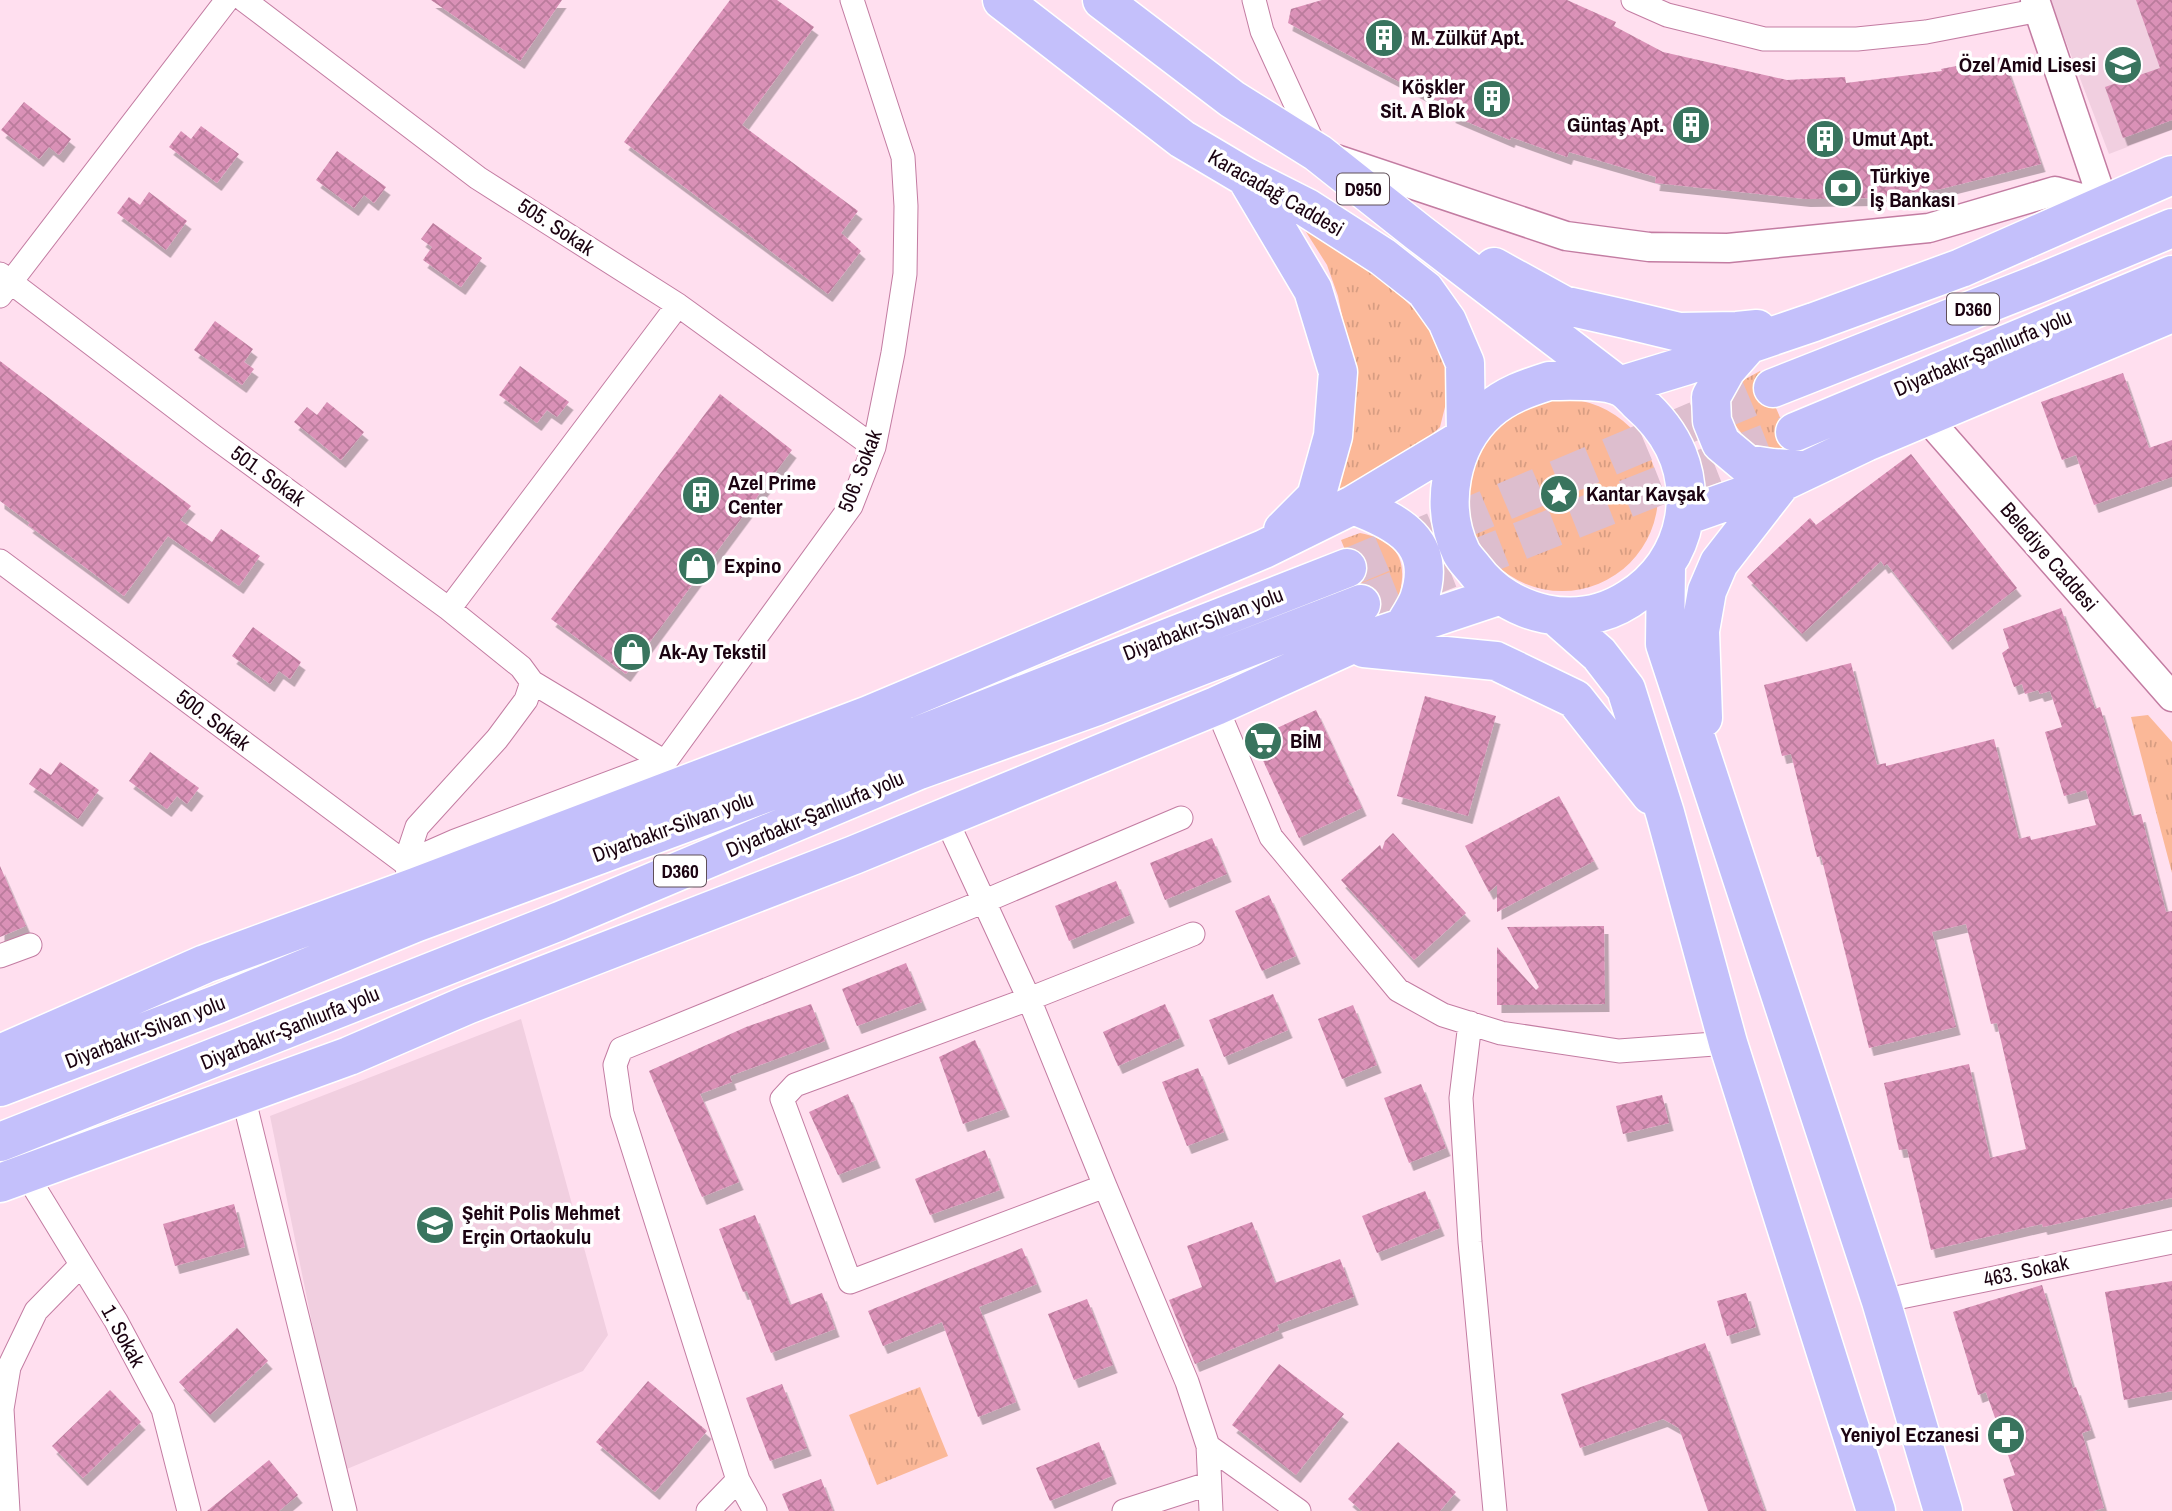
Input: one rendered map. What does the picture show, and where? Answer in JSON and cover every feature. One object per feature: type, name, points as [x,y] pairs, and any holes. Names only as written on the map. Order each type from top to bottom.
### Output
[{"type":"highway","name":"Karacadağ Caddesi","points":[[1002,0],[1181,139],[1318,215],[1383,257],[1425,290],[1447,321],[1465,363],[1466,438]]},
{"type":"highway","name":"D950","points":[[1102,0],[1233,100],[1318,153],[1619,386]]},
{"type":"highway","points":[[1619,386],[1647,410],[1669,435],[1683,467],[1687,502],[1682,535],[1666,566],[1645,590],[1619,606],[1588,616],[1557,617],[1518,607],[1485,585],[1461,553],[1450,515],[1451,475],[1466,438],[1488,411],[1516,391],[1549,381],[1584,381],[1619,386],[1748,345],[1961,268],[2172,175]]},
{"type":"highway","points":[[1246,177],[1313,290],[1338,372],[1333,436],[1316,497],[1264,549]]},
{"type":"highway","name":"Diyarbakır-Şanlıurfa yolu","points":[[1773,388],[2172,228]]},
{"type":"highway","points":[[1419,233],[1500,270],[1563,305],[1625,320],[1679,332],[1737,331],[1814,322]]},
{"type":"highway","name":"Diyarbakır-Şanlıurfa yolu","points":[[1795,432],[2172,275]]},
{"type":"highway","points":[[1685,516],[1795,476],[1866,442],[2172,313]]},
{"type":"highway","points":[[1748,345],[1726,370],[1711,397],[1712,421],[1721,443],[1746,464],[1772,468],[1795,476]]},
{"type":"highway","points":[[0,1055],[48,1033],[869,715],[1264,549],[1353,505],[1466,438]]},
{"type":"highway","points":[[1710,783],[1702,710],[1700,631],[1707,591],[1719,563],[1795,476]]},
{"type":"highway","points":[[1353,505],[1387,518],[1405,531],[1419,551],[1424,568],[1418,599],[1403,628]]},
{"type":"highway","points":[[1666,566],[1665,644],[1881,1301],[1943,1511]]},
{"type":"highway","name":"Diyarbakır-Silvan yolu","points":[[0,1087],[218,1004],[412,891],[858,759],[1347,568]]},
{"type":"highway","points":[[13,1179],[349,1056],[467,1006],[854,855],[1216,706],[1348,646],[1501,595]]},
{"type":"highway","name":"Diyarbakır-Şanlıurfa yolu","points":[[0,1142],[560,921],[919,770],[1110,701],[1362,604]]},
{"type":"highway","points":[[1557,617],[1599,654],[1626,689],[1665,813],[1728,1042],[1875,1511]]},
{"type":"highway","points":[[1348,646],[1496,661],[1575,699],[1665,813]]},
{"type":"highway","points":[[152,1129],[560,921]]},
{"type":"street","points":[[4,284],[227,0]]},
{"type":"street","name":"506. Sokak","points":[[642,801],[665,762],[851,506],[874,447],[893,353],[905,274],[906,206],[903,157],[852,0]]},
{"type":"street","points":[[1254,0],[1262,31],[1318,153],[1566,236],[1649,247],[1728,248],[1929,228],[2055,191],[2104,204]]},
{"type":"street","points":[[1633,0],[1667,15],[1764,39],[1857,39],[1926,32],[2038,5],[2104,204]]},
{"type":"street","name":"505. Sokak","points":[[249,2],[478,178],[678,305],[874,447]]},
{"type":"street","name":"501. Sokak","points":[[4,284],[449,609],[521,667],[531,682],[665,762]]},
{"type":"street","points":[[449,609],[678,305]]},
{"type":"street","name":"Belediye Caddesi","points":[[1927,418],[2172,697]]},
{"type":"street","name":"500. Sokak","points":[[0,561],[412,891]]},
{"type":"street","points":[[412,891],[417,827],[497,739],[526,700],[531,682]]},
{"type":"street","points":[[1216,706],[1271,837],[1398,990],[1443,1015],[1501,1033],[1619,1051],[1728,1042]]},
{"type":"street","points":[[412,891],[455,841],[665,762]]},
{"type":"street","points":[[945,817],[1029,999],[1187,1382],[1208,1446],[1211,1511]]},
{"type":"street","points":[[755,1511],[738,1480],[622,1113],[615,1065],[621,1049],[1181,818]]},
{"type":"street","points":[[1105,1186],[850,1282],[782,1099],[795,1085],[1029,999],[1194,934]]},
{"type":"street","points":[[0,956],[30,944]]},
{"type":"street","points":[[1470,1023],[1461,1098],[1470,1242],[1495,1511]]},
{"type":"street","points":[[243,1096],[345,1511]]},
{"type":"street","name":"1. Sokak","points":[[13,1179],[81,1265],[116,1321],[163,1409],[189,1511]]},
{"type":"street","name":"463. Sokak","points":[[1881,1301],[2172,1242]]},
{"type":"street","points":[[8,1511],[2,1409],[5,1367],[36,1311],[81,1265]]},
{"type":"street","points":[[1208,1446],[1299,1511]]},
{"type":"street","points":[[708,1511],[738,1480]]},
{"type":"street","points":[[1124,1511],[1208,1484]]},
{"type":"shaded area","name":"Özel Amid Lisesi","points":[[2050,0],[2172,0],[2172,130],[2109,154]]},
{"type":"shaded area","name":"Şehit Polis Mehmet Erçin Ortaokulu","points":[[521,1019],[608,1335],[583,1371],[342,1471],[270,1116]]},
{"type":"green space","points":[[1294,213],[1391,286],[1428,323],[1448,362],[1447,399],[1440,427],[1419,447],[1336,495],[1349,350],[1338,296],[1327,265]]},
{"type":"green space","points":[[1760,371],[1795,452],[1771,453],[1748,442],[1733,422],[1732,397],[1740,382]]},
{"type":"green space","points":[[1562,399],[1581,400],[1599,406],[1630,427],[1651,458],[1657,476],[1657,514],[1651,532],[1630,563],[1599,584],[1581,590],[1562,591],[1543,590],[1525,584],[1494,563],[1473,532],[1467,514],[1466,495],[1467,476],[1473,458],[1494,427],[1525,406],[1543,400]]},
{"type":"green space","points":[[1360,533],[1388,544],[1399,557],[1401,565],[1401,587],[1397,603],[1389,611],[1373,619],[1341,540]]},
{"type":"green space","points":[[2148,715],[2172,742],[2172,873],[2131,717]]},
{"type":"green space","points":[[920,1387],[948,1456],[877,1485],[849,1415]]},
{"type":"building","points":[[431,0],[562,0],[520,61]]},
{"type":"building","points":[[730,0],[777,0],[814,27],[742,125],[858,211],[841,233],[861,251],[828,294],[624,142]]},
{"type":"building","points":[[1322,0],[1567,0],[1616,22],[1614,26],[1663,52],[1787,80],[1845,77],[1846,83],[1942,71],[1941,69],[2003,57],[2041,164],[1941,189],[1871,198],[1806,199],[1655,183],[1656,177],[1569,152],[1567,157],[1511,137],[1510,140],[1451,115],[1453,110],[1288,23],[1291,9]]},
{"type":"building","points":[[2136,0],[2172,0],[2172,120],[2123,138],[2105,87],[2160,68]]},
{"type":"building","points":[[24,102],[71,139],[59,155],[49,147],[39,159],[1,130]]},
{"type":"building","points":[[201,126],[239,154],[217,183],[169,147],[181,131],[191,139]]},
{"type":"building","points":[[337,151],[386,187],[374,203],[364,195],[354,208],[316,180]]},
{"type":"building","points":[[149,192],[187,221],[166,250],[117,213],[129,197],[140,205]]},
{"type":"building","points":[[433,223],[482,258],[461,287],[423,260],[432,247],[421,239]]},
{"type":"building","points":[[215,321],[253,349],[244,362],[254,369],[242,385],[194,350]]},
{"type":"building","points":[[0,361],[191,506],[180,520],[212,542],[221,529],[260,556],[239,586],[168,536],[124,596],[0,501]]},
{"type":"building","points":[[520,366],[569,402],[557,417],[547,410],[537,423],[499,395]]},
{"type":"building","points":[[2123,373],[2149,448],[2172,440],[2172,477],[2094,505],[2076,455],[2062,460],[2041,402]]},
{"type":"building","name":"Azel Prime Center","points":[[720,394],[792,450],[626,674],[551,619]]},
{"type":"building","points":[[327,402],[364,432],[341,460],[294,422],[307,407],[317,415]]},
{"type":"building","points":[[1911,454],[2017,588],[1948,642],[1887,564],[1884,566],[1881,561],[1802,634],[1747,577],[1810,518],[1816,525]]},
{"type":"building","points":[[2061,608],[2095,709],[2100,707],[2132,816],[2141,814],[2166,912],[2172,911],[2172,1198],[1931,1250],[1907,1149],[1899,1150],[1884,1083],[1969,1064],[1990,1158],[2026,1149],[1997,1023],[1991,1024],[1966,924],[1932,932],[1956,1027],[1869,1048],[1821,856],[1817,857],[1791,754],[1782,756],[1764,685],[1851,663],[1877,765],[1886,763],[1886,766],[1994,739],[2019,839],[2030,836],[2031,840],[2096,825],[2086,790],[2064,796],[2045,732],[2062,727],[2050,691],[2040,694],[2038,690],[2025,694],[2022,684],[2014,687],[2002,653],[2009,648],[2003,629]]},
{"type":"building","points":[[253,627],[301,662],[290,679],[279,671],[270,684],[232,656]]},
{"type":"building","points":[[1425,696],[1496,716],[1468,816],[1397,796]]},
{"type":"building","points":[[1316,710],[1350,783],[1347,782],[1353,788],[1362,808],[1299,838],[1253,739]]},
{"type":"building","points":[[150,752],[199,788],[187,804],[177,796],[167,809],[129,781]]},
{"type":"building","points":[[60,762],[99,790],[78,819],[29,784],[40,768],[51,775]]},
{"type":"building","points":[[1559,796],[1594,861],[1497,912],[1497,885],[1489,892],[1465,846]]},
{"type":"building","points":[[1393,833],[1466,913],[1414,960],[1341,880],[1380,845],[1382,850],[1385,841]]},
{"type":"building","points":[[1212,838],[1227,874],[1165,900],[1150,863]]},
{"type":"building","points":[[0,866],[26,926],[0,937]]},
{"type":"building","points":[[1116,881],[1130,915],[1069,941],[1055,906]]},
{"type":"building","points":[[1269,895],[1296,956],[1262,971],[1235,911]]},
{"type":"building","points":[[1604,926],[1605,1004],[1497,1005],[1497,947],[1536,990],[1539,987],[1507,927]]},
{"type":"building","points":[[906,963],[922,1002],[857,1026],[842,989]]},
{"type":"building","points":[[1273,994],[1288,1030],[1224,1057],[1209,1020]]},
{"type":"building","points":[[811,1004],[825,1041],[730,1076],[732,1082],[700,1094],[739,1182],[702,1197],[649,1071],[746,1027]]},
{"type":"building","points":[[1165,1004],[1180,1038],[1118,1066],[1103,1032]]},
{"type":"building","points":[[1353,1005],[1377,1065],[1342,1079],[1318,1019]]},
{"type":"building","points":[[975,1040],[1005,1109],[963,1124],[939,1057]]},
{"type":"building","points":[[1198,1068],[1224,1132],[1187,1146],[1162,1082]]},
{"type":"building","points":[[1421,1084],[1446,1148],[1409,1163],[1384,1098]]},
{"type":"building","points":[[848,1094],[876,1160],[838,1175],[809,1112]]},
{"type":"building","points":[[1662,1095],[1669,1123],[1623,1134],[1616,1106]]},
{"type":"building","points":[[985,1150],[1000,1190],[930,1215],[915,1179]]},
{"type":"building","points":[[1425,1191],[1440,1228],[1377,1253],[1362,1216]]},
{"type":"building","points":[[234,1204],[245,1247],[175,1266],[163,1224]]},
{"type":"building","points":[[755,1215],[790,1305],[822,1293],[835,1329],[771,1353],[747,1291],[743,1292],[719,1229]]},
{"type":"building","points":[[1252,1222],[1275,1283],[1340,1259],[1354,1297],[1277,1325],[1279,1330],[1195,1364],[1169,1300],[1202,1287],[1187,1246]]},
{"type":"building","points":[[1022,1248],[1037,1284],[979,1307],[1016,1402],[978,1417],[942,1322],[883,1346],[868,1311]]},
{"type":"building","points":[[2172,1281],[2172,1391],[2124,1400],[2105,1292]]},
{"type":"building","points":[[2042,1285],[2073,1388],[2076,1387],[2091,1430],[2082,1433],[2104,1508],[2093,1511],[2013,1511],[2003,1479],[2015,1475],[1986,1392],[1978,1395],[1953,1312]]},
{"type":"building","points":[[1746,1293],[1756,1327],[1727,1336],[1717,1301]]},
{"type":"building","points":[[1087,1299],[1113,1365],[1074,1380],[1048,1314]]},
{"type":"building","points":[[237,1328],[268,1361],[210,1415],[179,1382]]},
{"type":"building","points":[[1705,1343],[1765,1511],[1708,1511],[1679,1428],[1663,1419],[1580,1448],[1561,1394]]},
{"type":"building","points":[[1279,1364],[1344,1414],[1296,1475],[1232,1425]]},
{"type":"building","points":[[648,1381],[707,1431],[655,1492],[596,1442]]},
{"type":"building","points":[[782,1384],[807,1448],[770,1461],[746,1398]]},
{"type":"building","points":[[110,1390],[141,1422],[83,1478],[52,1446]]},
{"type":"building","points":[[1099,1442],[1112,1476],[1050,1501],[1036,1468]]},
{"type":"building","points":[[1398,1442],[1456,1492],[1440,1511],[1362,1511],[1348,1499]]},
{"type":"building","points":[[269,1460],[298,1495],[279,1511],[207,1511]]},
{"type":"building","points":[[821,1479],[833,1511],[789,1511],[782,1494]]},
{"type":"tunnel","points":[[1347,568],[1773,388]]},
{"type":"tunnel","points":[[1361,604],[1795,432]]},
{"type":"place","name":"M. Zülküf Apt.","points":[[1384,38]]},
{"type":"place","name":"Özel Amid Lisesi","points":[[2123,65]]},
{"type":"place","name":"Köşkler Sit. A Blok","points":[[1492,99]]},
{"type":"place","name":"Güntaş Apt.","points":[[1691,125]]},
{"type":"place","name":"Umut Apt.","points":[[1825,139]]},
{"type":"place","name":"Türkiye İş Bankası","points":[[1843,188]]},
{"type":"place","name":"Kantar Kavşak","points":[[1559,494]]},
{"type":"place","name":"Azel Prime Center","points":[[701,495]]},
{"type":"place","name":"Expino","points":[[697,566]]},
{"type":"place","name":"Ak-Ay Tekstil","points":[[632,652]]},
{"type":"place","name":"BİM","points":[[1263,741]]},
{"type":"place","name":"Şehit Polis Mehmet Erçin Ortaokulu","points":[[435,1225]]},
{"type":"place","name":"Yeniyol Eczanesi","points":[[2006,1435]]}]
